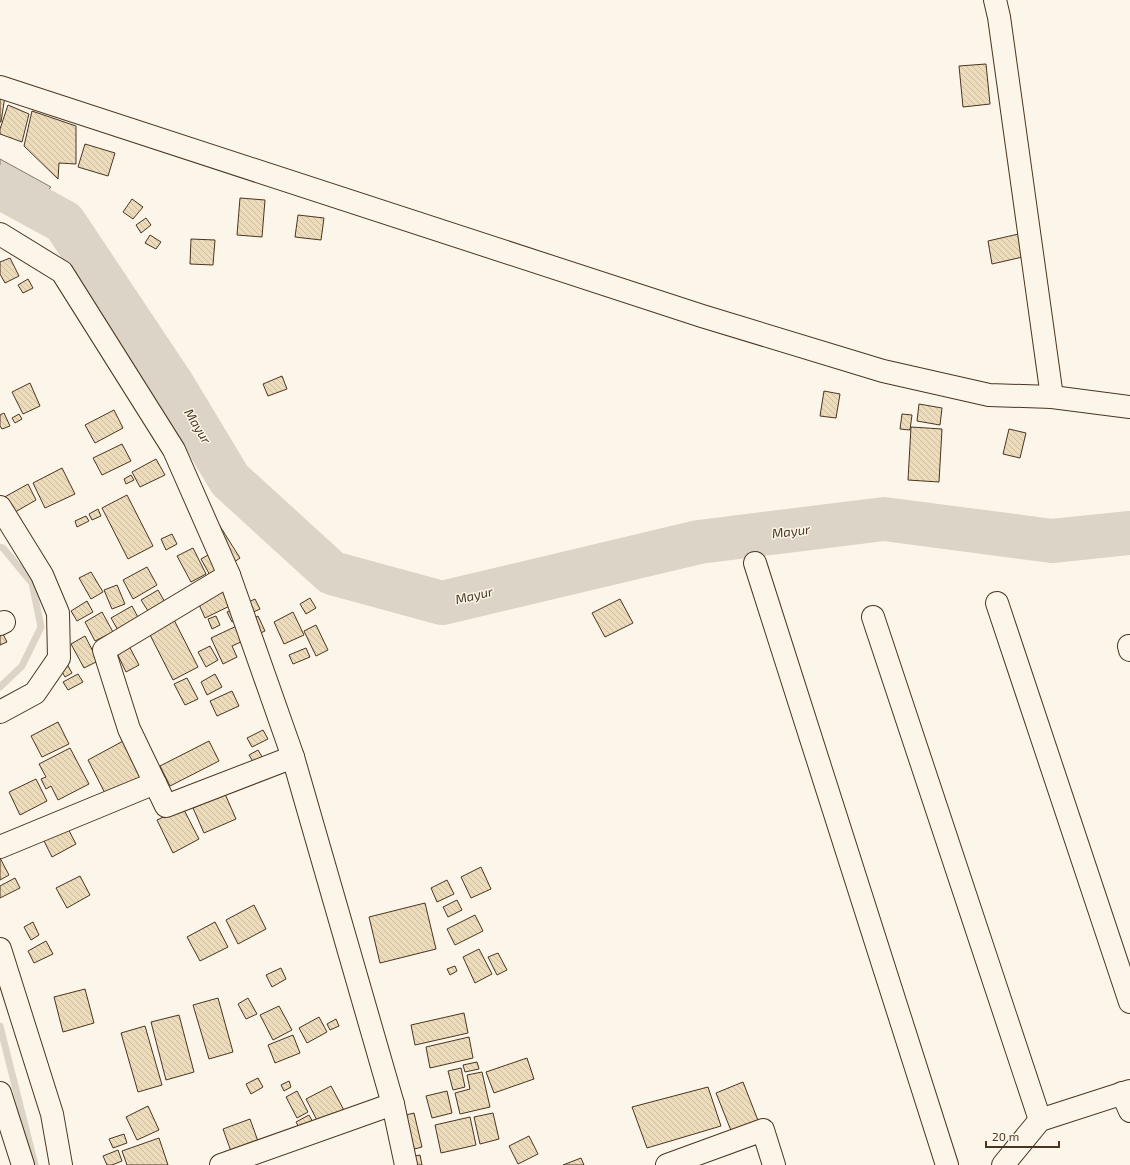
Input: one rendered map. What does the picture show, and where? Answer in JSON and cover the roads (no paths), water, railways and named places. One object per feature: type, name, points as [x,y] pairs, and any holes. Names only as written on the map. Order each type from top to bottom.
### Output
[{"type":"street","points":[[995,0],[1000,25],[1052,397]]},
{"type":"street","points":[[0,87],[695,313],[883,371],[988,395],[1052,397],[1130,407]]},
{"type":"street","points":[[0,234],[62,272],[174,450],[229,575],[293,757],[393,1104],[406,1165]]},
{"type":"street","points":[[0,507],[42,575],[58,613],[59,658],[35,693],[0,712]]},
{"type":"street","points":[[755,564],[947,1165]]},
{"type":"street","points":[[229,575],[104,650],[129,729],[166,806],[293,757]]},
{"type":"street","points":[[998,603],[1130,1002]]},
{"type":"street","points":[[873,617],[1040,1120]]},
{"type":"street","points":[[0,847],[155,783]]},
{"type":"street","points":[[0,949],[52,1114],[61,1165]]},
{"type":"street","points":[[0,1093],[23,1165]]},
{"type":"street","points":[[1003,1165],[1040,1120],[1127,1098]]},
{"type":"street","points":[[221,1165],[393,1104]]},
{"type":"street","points":[[667,1165],[763,1130],[774,1165]]},
{"type":"waterway","name":"Mayur","points":[[0,187],[64,222],[174,387],[230,480],[332,573],[442,603],[699,542],[884,519],[1052,541],[1130,533]]},
{"type":"waterway","points":[[0,547],[3,548],[32,583],[41,627],[22,666],[0,687]]},
{"type":"waterway","points":[[0,1026],[35,1165]]}]
